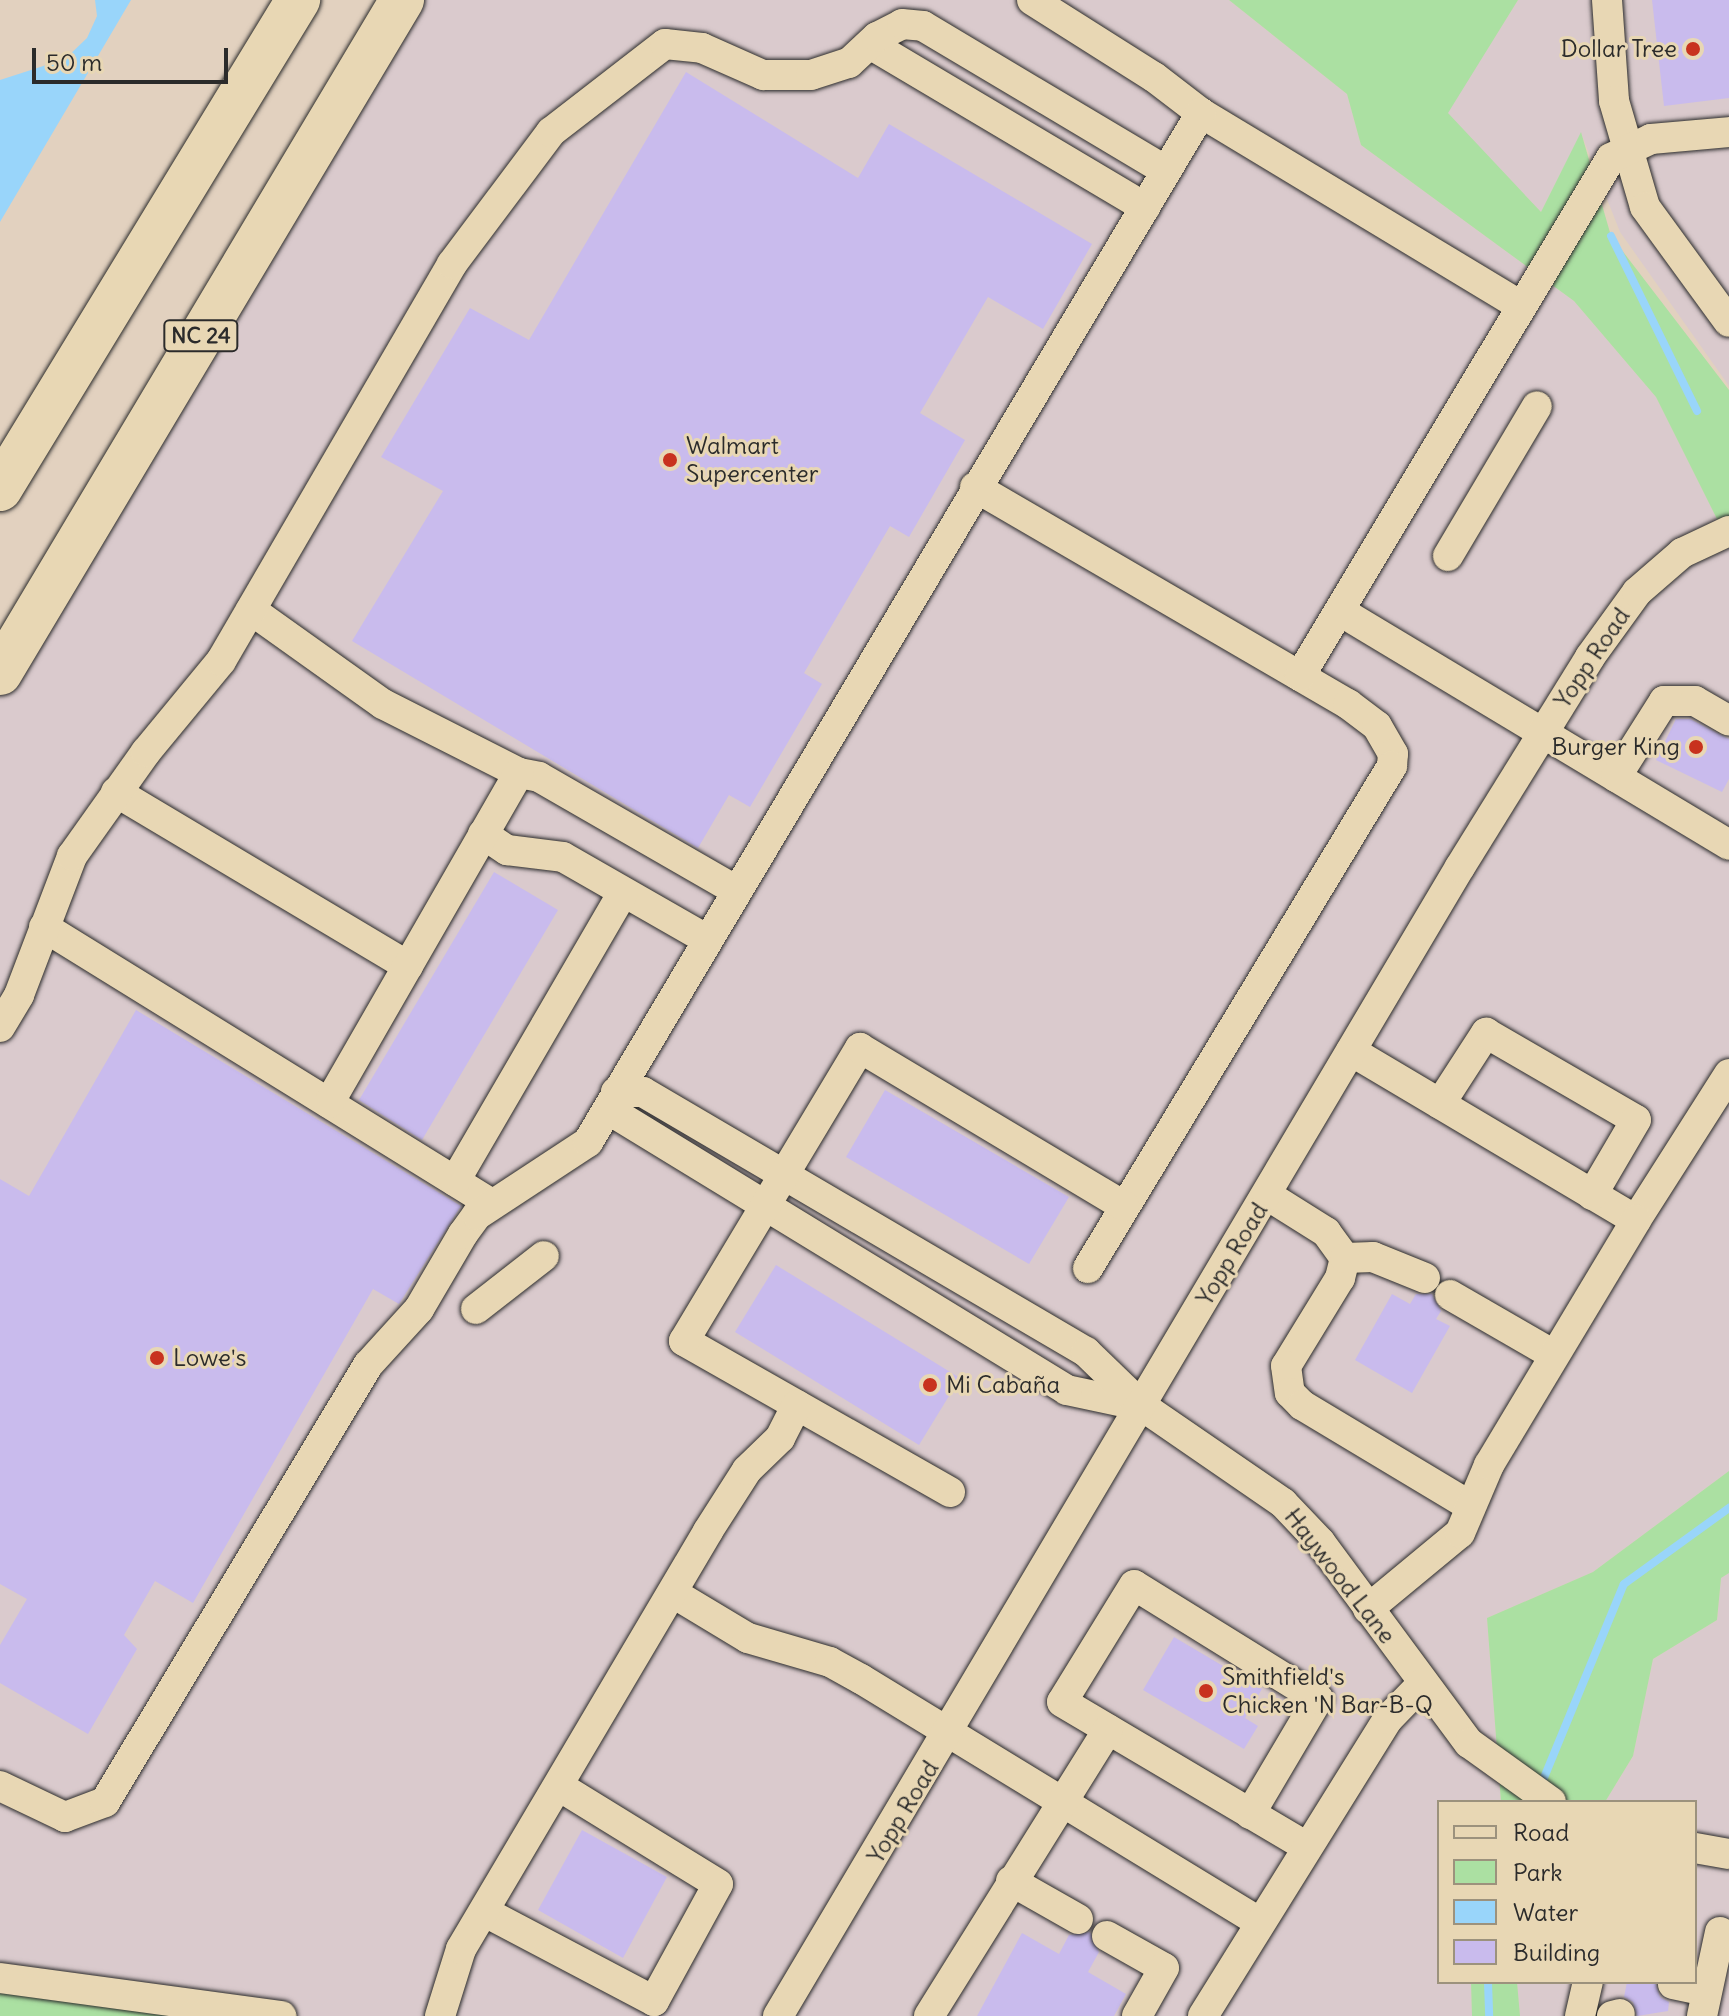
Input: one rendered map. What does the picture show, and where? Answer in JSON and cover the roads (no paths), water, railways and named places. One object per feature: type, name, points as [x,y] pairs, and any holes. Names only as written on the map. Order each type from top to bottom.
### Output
[{"type":"highway","points":[[0,489],[298,0]]},
{"type":"highway","name":"NC 24","points":[[0,673],[402,0]]},
{"type":"street","points":[[1032,0],[1154,77],[1201,113],[1521,306]]},
{"type":"street","points":[[1607,0],[1614,101],[1645,207],[1729,322]]},
{"type":"street","points":[[0,1027],[19,995],[72,856],[116,792],[221,661],[452,264],[551,132],[665,44],[702,48],[763,75],[811,75],[849,63],[870,44],[902,24],[923,26],[1166,171]]},
{"type":"street","points":[[870,44],[1145,207]]},
{"type":"street","points":[[0,1786],[65,1817],[100,1808],[113,1793],[368,1365],[405,1328],[463,1234],[492,1204],[588,1142],[975,487],[1201,113]]},
{"type":"street","points":[[1300,676],[1599,175],[1626,148],[1651,139],[1729,132]]},
{"type":"street","points":[[1448,556],[1537,406]]},
{"type":"street","points":[[975,487],[1300,676],[1377,726],[1389,740],[1392,766],[1088,1268]]},
{"type":"street","name":"Yopp Road","points":[[778,2016],[1543,733],[1637,592],[1682,553],[1729,531]]},
{"type":"street","points":[[251,610],[383,704],[519,773],[539,777],[737,891]]},
{"type":"street","points":[[1340,611],[1729,845]]},
{"type":"street","points":[[1616,777],[1664,701],[1695,701],[1729,721]]},
{"type":"street","points":[[329,1103],[519,773]]},
{"type":"street","points":[[116,792],[408,966]]},
{"type":"street","points":[[483,834],[507,850],[563,857],[708,940]]},
{"type":"street","points":[[455,1181],[623,892]]},
{"type":"street","points":[[44,927],[492,1204]]},
{"type":"street","points":[[1440,1104],[1486,1033],[1636,1120],[1592,1195]]},
{"type":"street","points":[[950,1492],[684,1341],[860,1048],[1124,1206]]},
{"type":"street","points":[[1351,1051],[1636,1220]]},
{"type":"street","points":[[1368,1609],[1442,1553],[1460,1533],[1470,1506],[1554,1355],[1729,1074]]},
{"type":"street","points":[[616,1092],[643,1092],[1086,1352],[1142,1406]]},
{"type":"street","points":[[616,1092],[619,1116],[1067,1390],[1142,1406]]},
{"type":"street","points":[[1267,1195],[1326,1232],[1345,1258]]},
{"type":"street","points":[[476,1309],[544,1256]]},
{"type":"street","points":[[1345,1258],[1373,1257],[1425,1278]]},
{"type":"street","points":[[1345,1258],[1340,1278],[1286,1366],[1290,1393],[1302,1405],[1470,1506]]},
{"type":"street","points":[[1450,1295],[1554,1355]]},
{"type":"street","points":[[440,2016],[461,1949],[747,1470],[780,1438],[797,1405]]},
{"type":"street","name":"Haywood Lane","points":[[1142,1406],[1283,1503],[1320,1542],[1469,1743],[1500,1771],[1548,1800]]},
{"type":"street","points":[[1250,1814],[1318,1699],[1134,1585],[1062,1702],[1250,1814],[1307,1847]]},
{"type":"street","points":[[673,1593],[748,1638],[830,1662],[1259,1922]]},
{"type":"street","points":[[1203,2016],[1388,1719],[1423,1683]]},
{"type":"street","points":[[929,2016],[1060,1800],[1108,1729]]},
{"type":"street","points":[[485,1912],[654,2001],[718,1884],[559,1786]]},
{"type":"street","points":[[1697,1848],[1729,1854]]},
{"type":"street","points":[[1011,1881],[1078,1919]]},
{"type":"street","points":[[1697,1986],[1715,1931]]},
{"type":"street","points":[[1107,1936],[1164,1968],[1137,2016]]},
{"type":"street","points":[[0,1978],[281,2016]]},
{"type":"street","points":[[1580,2016],[1588,1984]]},
{"type":"water","points":[[95,0],[131,0],[0,222],[0,80],[65,59],[87,38],[97,16]]},
{"type":"waterway","points":[[1611,236],[1697,411]]},
{"type":"waterway","points":[[1541,1785],[1624,1584],[1729,1508]]},
{"type":"waterway","points":[[1488,1984],[1489,2016]]},
{"type":"place","name":"Dollar Tree","points":[[1693,49]]},
{"type":"place","name":"Walmart Supercenter","points":[[670,460]]},
{"type":"place","name":"Burger King","points":[[1696,747]]},
{"type":"place","name":"Lowe's","points":[[157,1358]]},
{"type":"place","name":"Mi Cabaña","points":[[930,1385]]},
{"type":"place","name":"Smithfield's Chicken 'N Bar-B-Q","points":[[1206,1691]]}]
